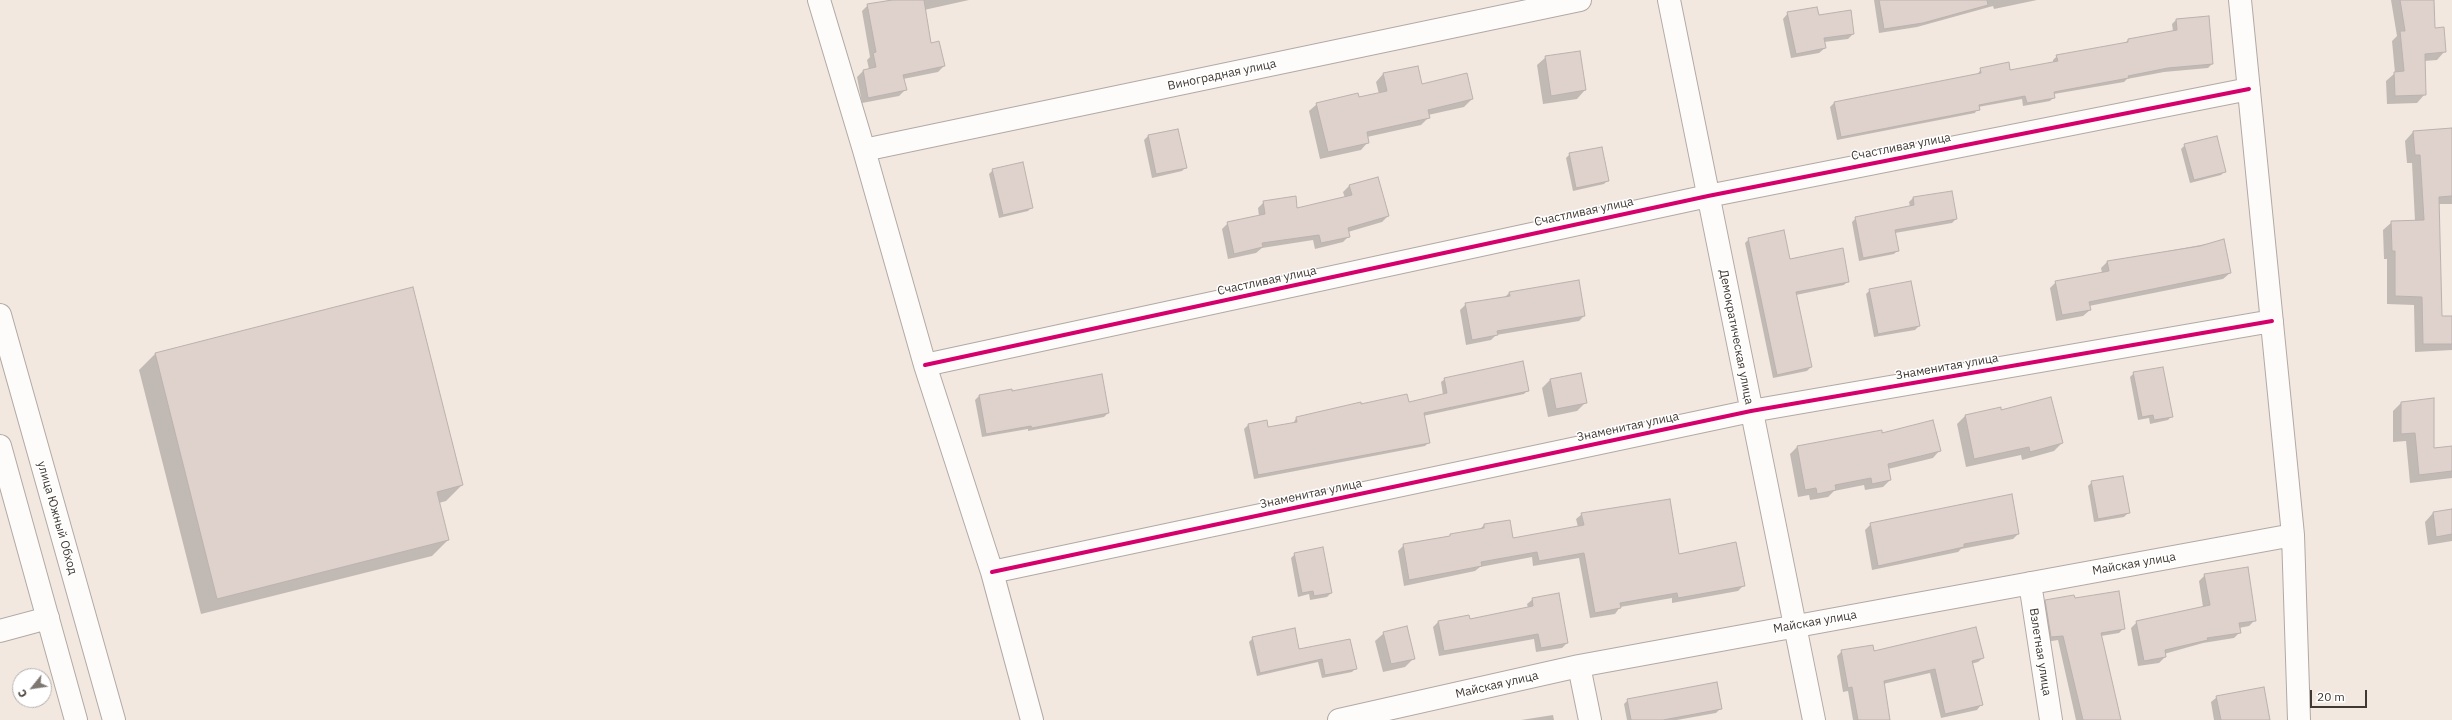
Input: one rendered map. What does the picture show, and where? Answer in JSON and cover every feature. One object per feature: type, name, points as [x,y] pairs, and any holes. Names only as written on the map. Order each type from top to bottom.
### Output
[{"type":"street","points":[[818,0],[864,150],[925,365],[992,572],[1032,720]]},
{"type":"street","name":"Виноградная улица","points":[[864,150],[1580,0]]},
{"type":"street","name":"Демократическая улица","points":[[1669,0],[1814,720]]},
{"type":"street","points":[[2240,0],[2293,535],[2299,720]]},
{"type":"street","name":"Счастливая улица","points":[[925,365],[1708,196],[2249,88]]},
{"type":"street","name":"улица Южный Обход","points":[[0,315],[114,720]]},
{"type":"street","name":"Знаменитая улица","points":[[992,572],[1751,411],[2272,321]]},
{"type":"street","points":[[0,446],[76,720]]},
{"type":"street","name":"Майская улица","points":[[1339,720],[1370,717],[1579,666],[2293,535]]},
{"type":"street","name":"Взлетная улица","points":[[2030,583],[2051,720]]},
{"type":"street","points":[[0,631],[48,618]]},
{"type":"street","points":[[1579,666],[1590,720]]},
{"type":"building","points":[[892,0],[924,0],[931,43],[939,41],[945,66],[903,75],[907,90],[868,98],[863,70],[876,67],[873,53],[876,52],[867,4]]},
{"type":"building","points":[[1879,0],[1987,0],[1988,5],[1923,23],[1884,29]]},
{"type":"building","points":[[2400,0],[2434,0],[2435,28],[2444,27],[2446,52],[2425,54],[2426,95],[2395,96],[2394,72],[2404,71],[2400,31],[2405,31]]},
{"type":"building","points":[[1817,7],[1819,15],[1851,10],[1854,34],[1824,38],[1826,48],[1796,54],[1787,12]]},
{"type":"building","points":[[2209,16],[2213,64],[2168,68],[2128,76],[2129,78],[2054,92],[2055,98],[2027,103],[2025,96],[1979,105],[1980,110],[1841,137],[1834,102],[1981,73],[1980,68],[2009,62],[2010,70],[2058,61],[2056,55],[2128,42],[2128,39],[2177,30],[2176,19]]},
{"type":"building","points":[[1580,51],[1586,90],[1551,96],[1545,56]]},
{"type":"building","points":[[1418,66],[1422,84],[1467,73],[1473,99],[1428,110],[1430,118],[1367,132],[1369,143],[1328,152],[1316,103],[1358,93],[1359,97],[1387,91],[1383,73]]},
{"type":"building","points":[[2452,128],[2452,196],[2439,197],[2442,316],[2452,316],[2452,344],[2423,344],[2422,297],[2395,296],[2395,251],[2392,251],[2391,221],[2424,220],[2420,155],[2415,155],[2413,131]]},
{"type":"building","points":[[1178,129],[1187,168],[1156,174],[1148,135]]},
{"type":"building","points":[[2217,136],[2226,172],[2194,180],[2184,144]]},
{"type":"building","points":[[1602,147],[1609,181],[1576,188],[1569,153]]},
{"type":"building","points":[[1023,162],[1033,208],[1003,215],[992,169]]},
{"type":"building","points":[[1378,177],[1389,216],[1348,228],[1350,237],[1321,243],[1319,235],[1262,243],[1263,247],[1234,254],[1227,222],[1265,214],[1263,201],[1296,196],[1297,208],[1352,195],[1349,185]]},
{"type":"building","points":[[1952,191],[1957,219],[1895,230],[1899,251],[1863,258],[1855,217],[1914,205],[1913,197]]},
{"type":"building","points":[[1784,230],[1790,259],[1843,248],[1849,282],[1796,292],[1812,367],[1777,375],[1748,238]]},
{"type":"building","points":[[2224,239],[2231,273],[2089,302],[2091,310],[2062,315],[2055,281],[2109,271],[2107,261],[2200,246]]},
{"type":"building","points":[[1579,280],[1585,316],[1497,331],[1498,335],[1472,340],[1465,303],[1510,296],[1509,292]]},
{"type":"building","points":[[1911,281],[1920,326],[1878,334],[1869,289]]},
{"type":"building","points":[[413,287],[463,485],[437,492],[449,540],[217,599],[155,353]]},
{"type":"building","points":[[1523,361],[1529,391],[1424,413],[1430,443],[1258,475],[1248,424],[1267,420],[1268,427],[1297,422],[1296,417],[1361,402],[1361,404],[1407,394],[1409,402],[1447,393],[1444,378]]},
{"type":"building","points":[[2163,367],[2173,417],[2154,420],[2153,415],[2142,417],[2133,372]]},
{"type":"building","points":[[1581,373],[1587,403],[1556,409],[1550,379]]},
{"type":"building","points":[[1102,374],[1109,413],[1032,428],[1031,426],[986,434],[979,395],[1012,389],[1012,391]]},
{"type":"building","points":[[2051,397],[2063,443],[2030,452],[2029,447],[1974,459],[1965,415],[2001,407],[2001,410]]},
{"type":"building","points":[[2434,398],[2434,448],[2452,446],[2452,471],[2419,475],[2415,433],[2401,434],[2401,402]]},
{"type":"building","points":[[1933,420],[1941,451],[1888,464],[1891,480],[1872,484],[1871,478],[1835,485],[1836,490],[1817,494],[1816,488],[1805,490],[1797,446],[1882,430],[1882,433]]},
{"type":"building","points":[[2123,476],[2130,513],[2098,519],[2091,481]]},
{"type":"building","points":[[2012,494],[2019,534],[1964,544],[1964,547],[1878,566],[1870,523]]},
{"type":"building","points":[[1670,499],[1679,554],[1736,542],[1745,586],[1678,598],[1677,593],[1620,603],[1621,608],[1595,613],[1584,553],[1539,561],[1537,552],[1481,562],[1482,566],[1409,580],[1403,544],[1450,536],[1450,534],[1484,528],[1484,524],[1510,520],[1513,538],[1584,525],[1581,513]]},
{"type":"building","points":[[2452,509],[2452,534],[2436,537],[2433,512]]},
{"type":"building","points":[[1323,547],[1332,593],[1314,596],[1313,591],[1302,593],[1294,553]]},
{"type":"building","points":[[2248,567],[2256,621],[2239,623],[2241,633],[2207,638],[2208,640],[2165,650],[2166,657],[2144,661],[2136,621],[2210,605],[2204,574]]},
{"type":"building","points":[[2119,591],[2125,629],[2101,633],[2121,720],[2083,720],[2063,636],[2051,637],[2045,600],[2074,595],[2075,598]]},
{"type":"building","points":[[1559,593],[1568,643],[1541,648],[1538,634],[1444,651],[1438,621],[1469,615],[1470,619],[1533,606],[1532,598]]},
{"type":"building","points":[[1407,626],[1415,659],[1391,664],[1383,632]]},
{"type":"building","points":[[1976,627],[1984,658],[1972,661],[1983,705],[1945,714],[1935,669],[1884,681],[1890,720],[1858,720],[1852,687],[1848,688],[1841,650],[1873,645],[1874,651]]},
{"type":"building","points":[[1295,628],[1299,649],[1350,639],[1357,669],[1325,675],[1322,659],[1260,673],[1252,637]]},
{"type":"building","points":[[1717,682],[1722,709],[1663,720],[1631,720],[1627,699]]},
{"type":"building","points":[[2264,687],[2270,720],[2221,720],[2216,696]]},
{"type":"cycle path","points":[[925,365],[1708,196],[2249,89]]},
{"type":"cycle path","points":[[992,572],[1751,411],[2272,321]]}]
